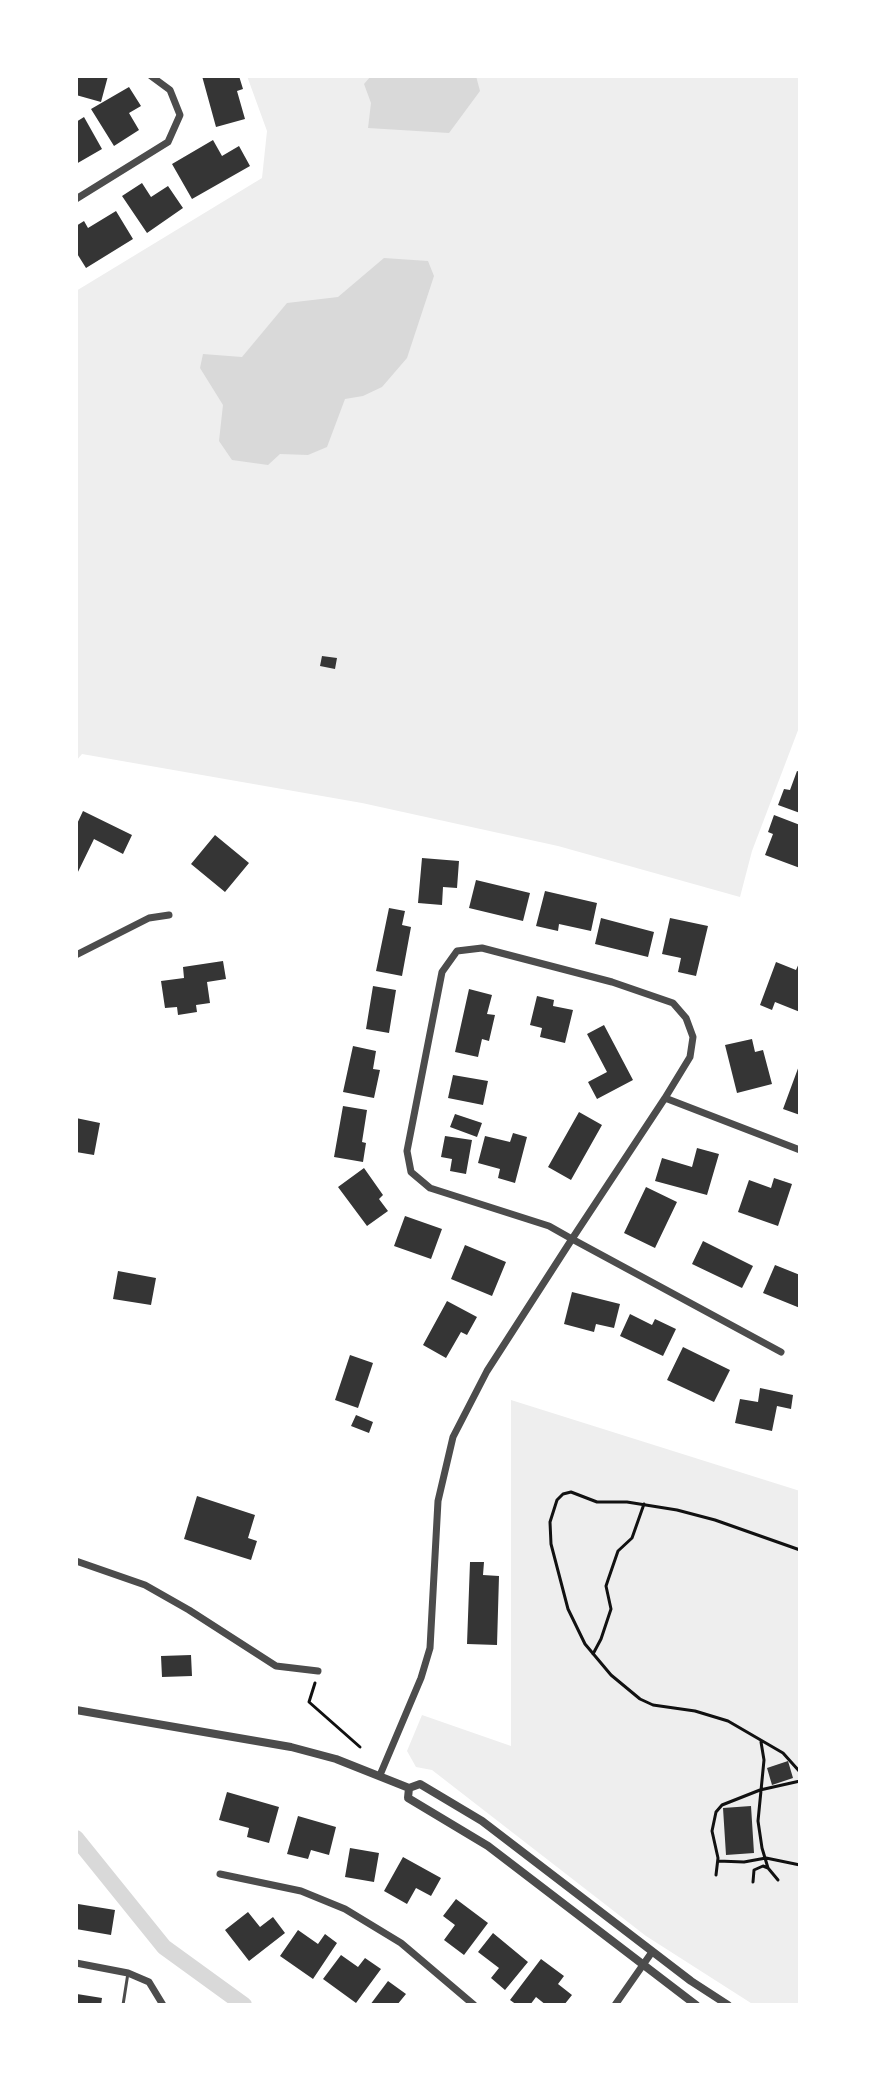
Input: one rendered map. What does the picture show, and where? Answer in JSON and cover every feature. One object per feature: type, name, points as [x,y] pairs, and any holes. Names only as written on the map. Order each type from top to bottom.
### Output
[{"type":"street","points":[[76,199],[168,142],[180,115],[170,90],[151,76]]},
{"type":"street","points":[[76,955],[149,918],[169,915]]},
{"type":"street","points":[[380,1775],[421,1678],[430,1648],[438,1501],[453,1437],[487,1371],[572,1239],[665,1098],[690,1057],[693,1037],[686,1018],[673,1003],[612,982],[482,948],[457,951],[442,972],[407,1151],[411,1172],[430,1188],[549,1226],[572,1239],[781,1352]]},
{"type":"street","points":[[665,1098],[800,1150]]},
{"type":"street","points":[[76,1561],[145,1585],[276,1666],[318,1671]]},
{"type":"street","points":[[76,1710],[291,1747],[336,1759],[409,1788],[420,1784],[482,1821],[652,1952],[728,2005]]},
{"type":"street","points":[[409,1788],[408,1798],[488,1846],[696,2005]]},
{"type":"street","points":[[220,1874],[301,1891],[345,1909],[401,1943],[474,2005]]},
{"type":"street","points":[[615,2005],[652,1952]]},
{"type":"street","points":[[76,1963],[128,1973],[149,1982],[163,2005]]},
{"type":"lane","points":[[123,2005],[128,1973]]},
{"type":"path","points":[[800,1550],[715,1520],[644,1504],[597,1502],[567,1492],[560,1496],[552,1511],[551,1544],[568,1609],[578,1631],[611,1675],[640,1699],[653,1705],[719,1717],[783,1753],[800,1772]]},
{"type":"path","points":[[593,1654],[611,1609],[606,1586],[621,1547],[632,1538],[644,1504]]},
{"type":"path","points":[[318,1671],[309,1702],[360,1747]]},
{"type":"path","points":[[761,1742],[764,1760],[759,1831],[768,1868],[778,1880]]},
{"type":"path","points":[[716,1875],[718,1861],[712,1831],[716,1812],[722,1805],[760,1790],[800,1781]]},
{"type":"path","points":[[718,1861],[744,1862],[766,1858],[800,1865]]},
{"type":"path","points":[[753,1882],[757,1867],[768,1868]]},
{"type":"shaded area","points":[[247,76],[800,76],[800,725],[752,851],[740,897],[558,846],[362,803],[82,754],[76,761],[76,291],[262,178],[267,131]]},
{"type":"shaded area","points":[[371,76],[476,76],[480,91],[449,133],[368,128],[371,103],[364,84]]},
{"type":"shaded area","points":[[384,258],[428,261],[434,276],[407,358],[382,387],[363,396],[345,399],[327,447],[308,455],[280,454],[268,465],[232,460],[219,441],[223,405],[200,368],[203,354],[242,357],[287,303],[338,297]]},
{"type":"shaded area","points":[[511,1400],[800,1491],[800,2005],[754,2005],[646,1936],[432,1770],[416,1767],[407,1751],[422,1715],[511,1746]]},
{"type":"building","points":[[76,76],[108,76],[101,102],[76,95]]},
{"type":"building","points":[[202,76],[239,76],[243,89],[237,91],[245,119],[216,127]]},
{"type":"building","points":[[129,87],[141,106],[129,113],[139,130],[114,146],[91,109]]},
{"type":"building","points":[[84,117],[102,149],[76,164],[76,122]]},
{"type":"building","points":[[213,140],[222,156],[239,146],[250,166],[192,199],[172,164]]},
{"type":"building","points":[[142,183],[151,197],[168,186],[183,208],[147,233],[122,196]]},
{"type":"building","points":[[116,211],[133,239],[86,268],[76,252],[76,226],[84,221],[88,228]]},
{"type":"building","points":[[322,656],[337,658],[335,669],[320,666]]},
{"type":"building","points":[[797,771],[800,772],[800,813],[778,805],[784,789],[790,790]]},
{"type":"building","points":[[83,811],[132,835],[123,854],[94,839],[76,876],[76,826]]},
{"type":"building","points":[[774,815],[800,825],[800,868],[765,855],[773,834],[768,832]]},
{"type":"building","points":[[215,835],[249,863],[225,892],[191,864]]},
{"type":"building","points":[[422,858],[459,861],[457,888],[443,887],[442,905],[418,903]]},
{"type":"building","points":[[476,880],[530,893],[523,921],[469,908]]},
{"type":"building","points":[[545,891],[597,903],[591,931],[559,924],[558,931],[536,926]]},
{"type":"building","points":[[389,908],[405,911],[402,925],[411,927],[402,976],[376,971]]},
{"type":"building","points":[[601,918],[654,932],[648,957],[595,944]]},
{"type":"building","points":[[670,918],[708,926],[696,976],[678,972],[681,958],[662,954]]},
{"type":"building","points":[[223,961],[226,979],[207,982],[210,1003],[196,1005],[197,1012],[178,1015],[177,1007],[165,1008],[161,981],[184,978],[183,967]]},
{"type":"building","points":[[800,961],[800,1012],[775,1002],[772,1010],[760,1005],[776,962],[796,970]]},
{"type":"building","points":[[373,986],[396,990],[389,1033],[366,1029]]},
{"type":"building","points":[[469,989],[492,995],[487,1014],[495,1015],[489,1041],[482,1039],[478,1057],[455,1052]]},
{"type":"building","points":[[537,996],[554,1000],[553,1006],[573,1010],[565,1043],[540,1037],[542,1028],[530,1025]]},
{"type":"building","points":[[604,1025],[633,1080],[597,1099],[588,1082],[607,1072],[587,1034]]},
{"type":"building","points":[[752,1039],[755,1052],[763,1050],[772,1084],[737,1093],[725,1045]]},
{"type":"building","points":[[353,1046],[376,1051],[373,1069],[380,1070],[374,1098],[343,1092]]},
{"type":"building","points":[[800,1063],[800,1115],[783,1109]]},
{"type":"building","points":[[453,1075],[488,1081],[483,1105],[448,1098]]},
{"type":"building","points":[[343,1106],[367,1110],[362,1142],[366,1143],[363,1162],[334,1157]]},
{"type":"building","points":[[579,1112],[602,1125],[571,1180],[548,1167]]},
{"type":"building","points":[[455,1114],[482,1123],[477,1137],[450,1127]]},
{"type":"building","points":[[76,1118],[100,1123],[94,1155],[76,1152]]},
{"type":"building","points":[[513,1133],[527,1137],[515,1183],[498,1178],[500,1169],[478,1163],[485,1136],[510,1142]]},
{"type":"building","points":[[445,1136],[472,1140],[466,1174],[450,1171],[452,1159],[441,1157]]},
{"type":"building","points":[[697,1148],[719,1154],[707,1195],[655,1181],[662,1158],[692,1167]]},
{"type":"building","points":[[364,1168],[383,1195],[379,1199],[388,1211],[367,1226],[338,1187]]},
{"type":"building","points":[[774,1178],[792,1184],[778,1226],[738,1212],[749,1180],[771,1188]]},
{"type":"building","points":[[646,1187],[677,1202],[655,1248],[624,1233]]},
{"type":"building","points":[[405,1216],[442,1229],[431,1259],[394,1246]]},
{"type":"building","points":[[703,1241],[753,1266],[742,1288],[692,1264]]},
{"type":"building","points":[[465,1245],[506,1262],[492,1296],[451,1279]]},
{"type":"building","points":[[775,1265],[800,1275],[800,1308],[763,1293]]},
{"type":"building","points":[[118,1271],[156,1278],[151,1305],[113,1299]]},
{"type":"building","points":[[572,1292],[620,1304],[614,1328],[596,1324],[594,1332],[564,1324]]},
{"type":"building","points":[[447,1301],[477,1317],[467,1335],[461,1332],[446,1358],[423,1345]]},
{"type":"building","points":[[630,1314],[652,1325],[655,1319],[676,1329],[663,1356],[620,1336]]},
{"type":"building","points":[[683,1347],[730,1370],[714,1402],[667,1380]]},
{"type":"building","points":[[350,1355],[373,1363],[358,1408],[335,1400]]},
{"type":"building","points":[[760,1388],[793,1395],[791,1409],[777,1406],[772,1431],[735,1423],[740,1399],[758,1402]]},
{"type":"building","points":[[356,1415],[373,1422],[369,1433],[351,1426]]},
{"type":"building","points":[[197,1496],[255,1515],[248,1538],[257,1541],[251,1560],[184,1539]]},
{"type":"building","points":[[470,1562],[484,1562],[483,1575],[499,1576],[497,1645],[467,1644]]},
{"type":"building","points":[[191,1655],[192,1676],[162,1677],[161,1656]]},
{"type":"building","points":[[788,1761],[793,1778],[772,1785],[767,1768]]},
{"type":"building","points":[[227,1792],[279,1807],[269,1843],[247,1837],[249,1828],[219,1820]]},
{"type":"building","points":[[751,1806],[754,1853],[726,1855],[723,1808]]},
{"type":"building","points":[[298,1816],[336,1827],[329,1855],[311,1850],[308,1859],[287,1854]]},
{"type":"building","points":[[350,1848],[379,1853],[374,1882],[345,1877]]},
{"type":"building","points":[[403,1857],[441,1878],[431,1896],[416,1888],[407,1904],[384,1891]]},
{"type":"building","points":[[456,1899],[488,1923],[464,1955],[444,1940],[455,1925],[443,1916]]},
{"type":"building","points":[[78,1904],[115,1910],[111,1935],[76,1929]]},
{"type":"building","points":[[248,1912],[260,1927],[273,1917],[285,1933],[249,1961],[225,1930]]},
{"type":"building","points":[[298,1930],[318,1944],[325,1934],[337,1943],[313,1979],[280,1956]]},
{"type":"building","points":[[493,1933],[528,1962],[505,1990],[491,1978],[499,1968],[478,1952]]},
{"type":"building","points":[[341,1955],[358,1967],[365,1958],[381,1969],[356,2003],[323,1979]]},
{"type":"building","points":[[541,1959],[564,1976],[558,1984],[572,1995],[564,2005],[546,2005],[536,1997],[530,2005],[517,2005],[510,2000]]},
{"type":"building","points":[[388,1981],[406,1994],[397,2005],[370,2005]]},
{"type":"building","points":[[77,1994],[102,1998],[101,2005],[76,2005]]},
{"type":"waterway","points":[[76,1838],[164,1947],[244,2005]]}]
